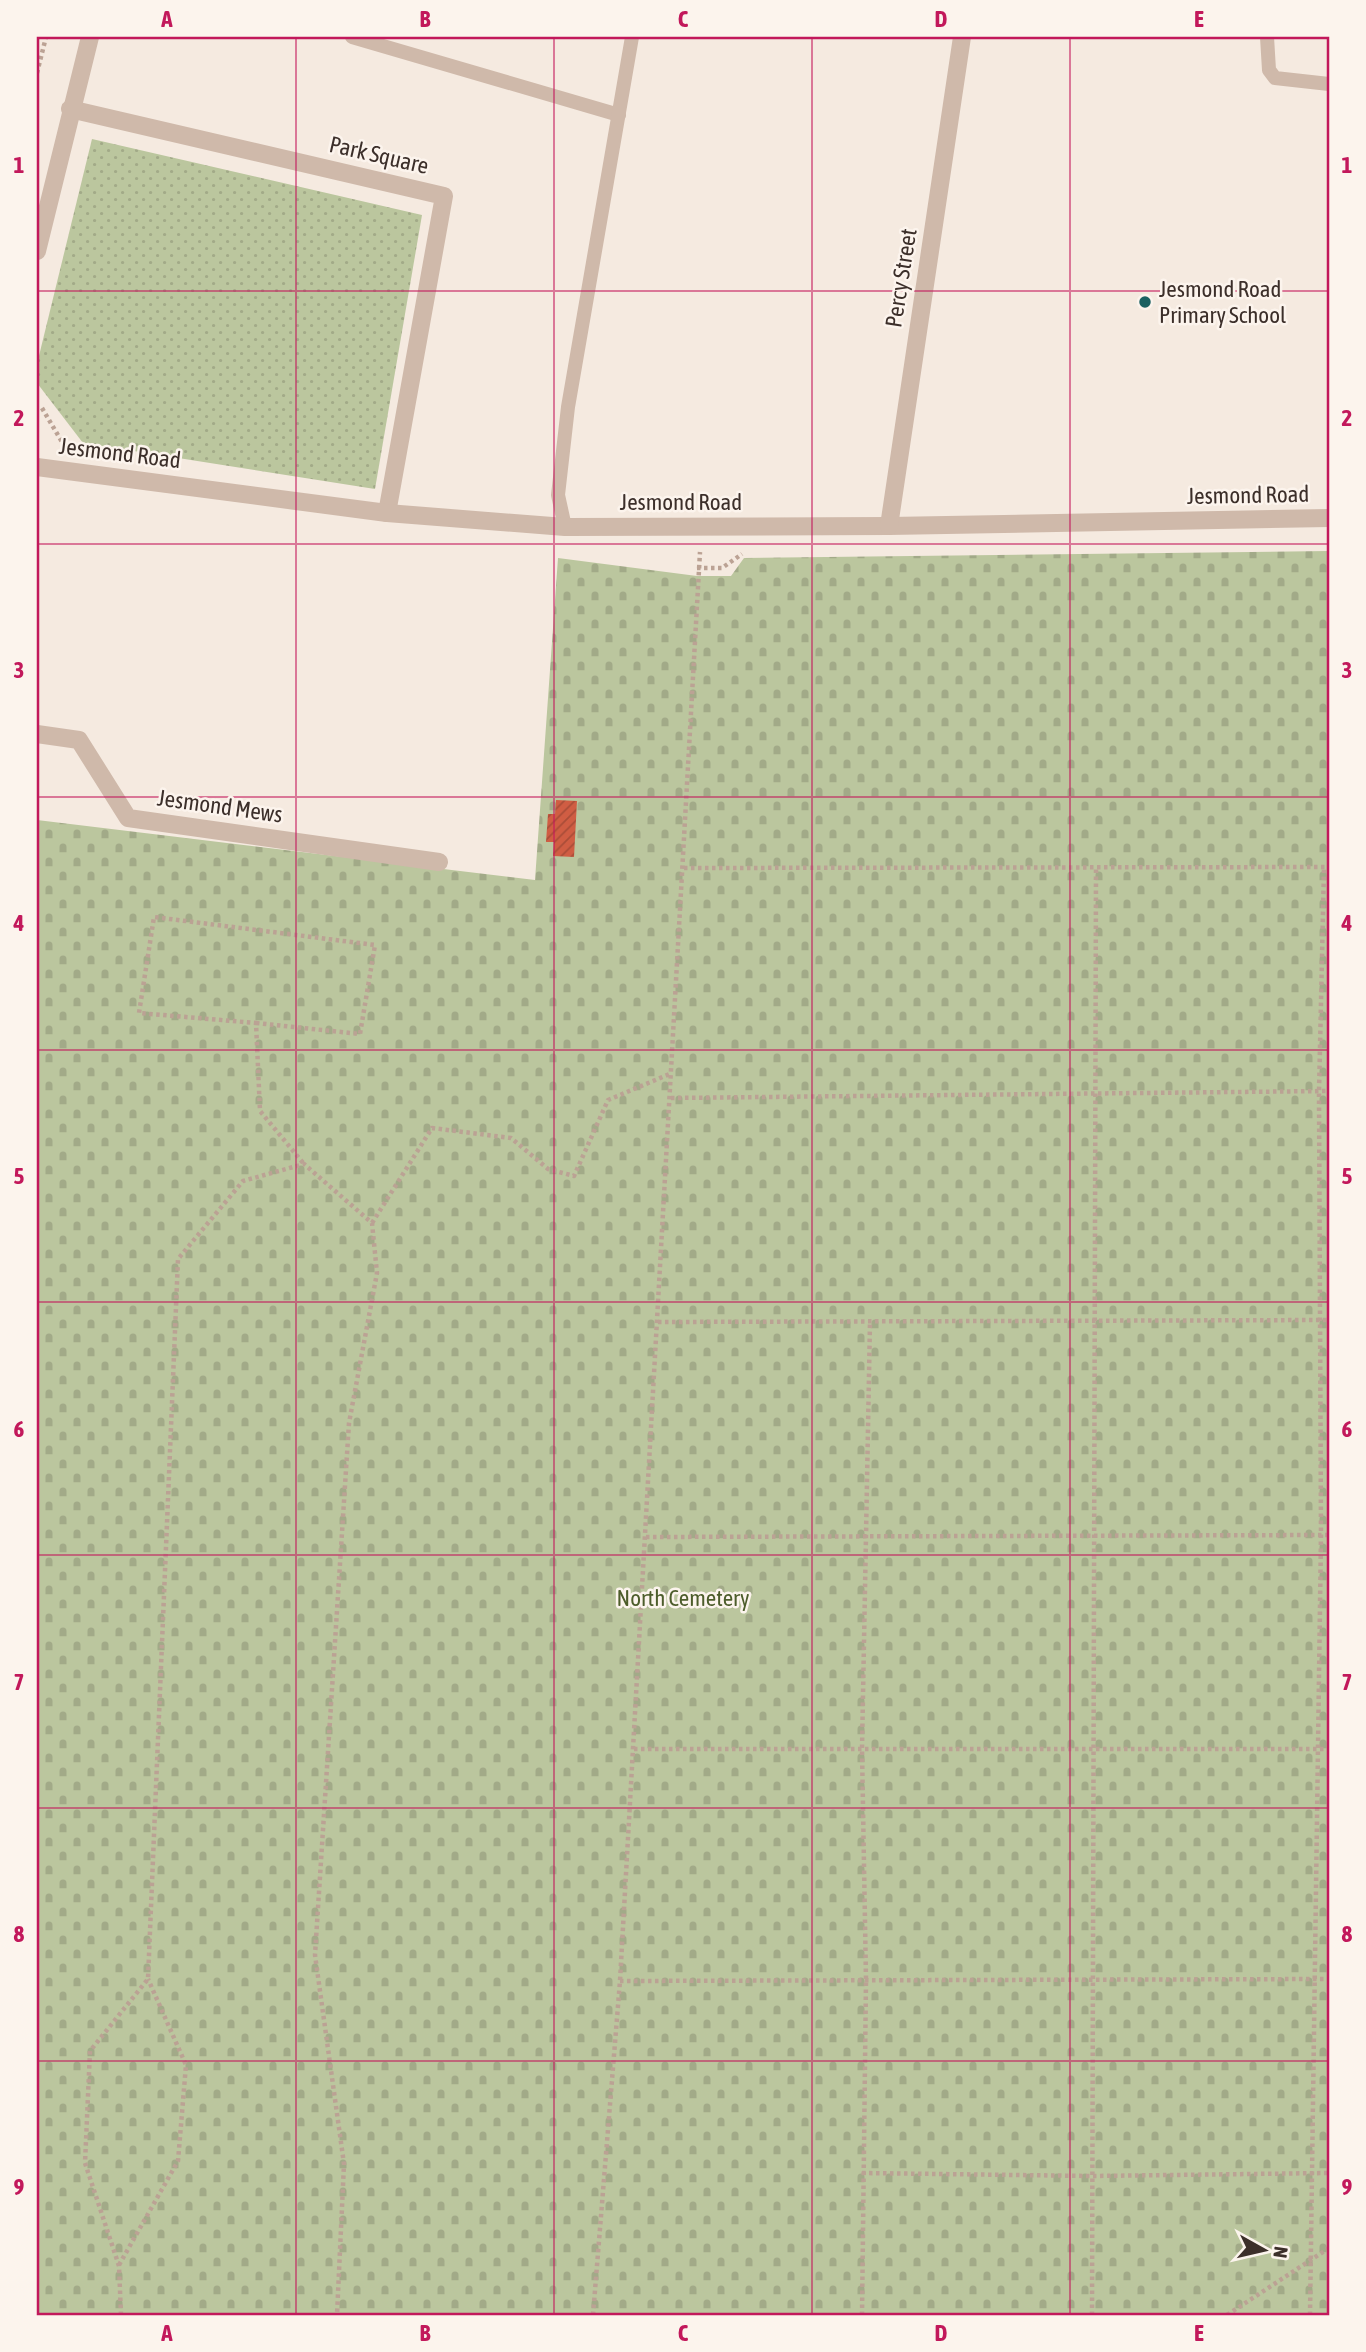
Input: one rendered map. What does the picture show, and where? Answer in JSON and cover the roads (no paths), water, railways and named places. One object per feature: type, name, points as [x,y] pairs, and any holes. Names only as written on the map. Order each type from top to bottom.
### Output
[{"type":"street","points":[[37,251],[90,37]]},
{"type":"street","name":"Percy Street","points":[[888,526],[962,37]]},
{"type":"street","name":"Park Square","points":[[71,109],[444,195],[387,513]]},
{"type":"street","name":"Jesmond Road","points":[[37,467],[387,513],[565,527],[888,526],[1329,517]]},
{"type":"street","name":"Jesmond Mews","points":[[37,734],[79,740],[128,818],[439,862]]},
{"type":"lane","points":[[352,37],[619,115]]},
{"type":"lane","points":[[565,527],[558,495],[568,407],[632,37]]},
{"type":"lane","points":[[1267,37],[1269,70],[1275,78],[1329,84]]},
{"type":"place","name":"Jesmond Road Primary School","points":[[1145,302]]},
{"type":"park label","name":"North Cemetery","points":[[683,1598]]}]
